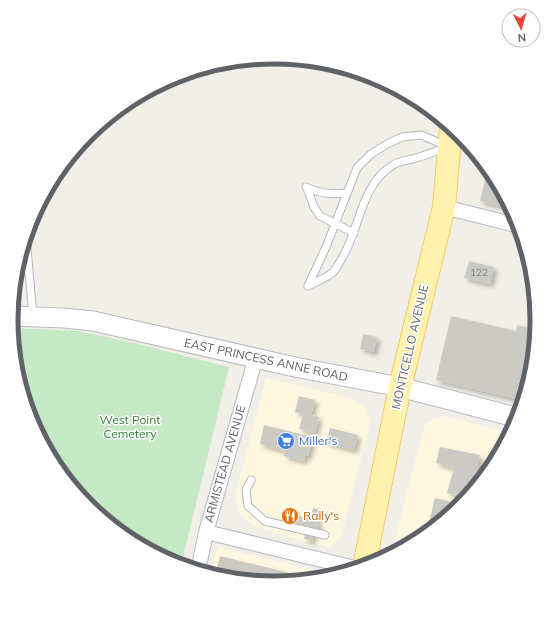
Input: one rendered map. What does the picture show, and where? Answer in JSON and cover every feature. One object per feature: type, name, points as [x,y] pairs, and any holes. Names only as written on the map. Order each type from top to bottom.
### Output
[{"type":"main road","name":"MONTICELLO AVENUE","points":[[365,560],[400,387],[444,207],[450,136]]},
{"type":"main road","name":"EAST PRINCESS ANNE ROAD","points":[[18,316],[93,321],[338,376],[400,387],[512,416]]},
{"type":"street","points":[[444,207],[512,224]]},
{"type":"street","name":"ARMISTEAD AVENUE","points":[[199,565],[206,532],[256,357]]},
{"type":"street","points":[[206,532],[347,566]]},
{"type":"lane","points":[[420,135],[450,136],[415,159],[402,160],[381,173],[372,184],[354,233],[343,256],[332,273],[308,286],[357,168],[371,154],[402,137],[420,135]]},
{"type":"lane","points":[[347,193],[331,195],[306,188],[314,207],[320,216],[354,233]]},
{"type":"lane","points":[[27,253],[33,317]]},
{"type":"lane","points":[[24,267],[29,272]]},
{"type":"lane","points":[[251,480],[246,490],[248,506],[264,521],[326,535]]},
{"type":"shaded area","points":[[266,378],[351,398],[366,408],[370,422],[342,534],[329,548],[256,527],[239,514],[235,498]]},
{"type":"shaded area","points":[[445,416],[506,433],[488,463],[456,502],[431,524],[393,549],[424,427],[426,423]]},
{"type":"shaded area","points":[[219,547],[324,572],[308,575],[274,577],[241,575],[224,572],[212,569]]},
{"type":"green space","name":"West Point Cemetery","points":[[18,328],[78,331],[134,343],[229,367],[183,559],[146,543],[118,524],[93,502],[61,463],[44,434],[32,403],[23,371]]},
{"type":"building","points":[[486,175],[505,207],[480,201]]},
{"type":"building","points":[[469,261],[494,267],[490,284],[464,278]]},
{"type":"building","points":[[451,316],[516,331],[517,325],[531,328],[529,354],[518,400],[436,380]]},
{"type":"building","points":[[363,334],[377,337],[374,352],[360,349]]},
{"type":"building","name":"Miller's","points":[[299,396],[315,400],[311,415],[319,417],[315,433],[299,429],[303,414],[295,412]]},
{"type":"building","name":"Miller's","points":[[264,425],[313,437],[308,456],[305,455],[304,461],[284,456],[285,451],[260,444]]},
{"type":"building","name":"Miller's","points":[[330,428],[358,435],[354,450],[326,443]]},
{"type":"building","points":[[440,447],[480,455],[473,483],[461,496],[447,493],[454,468],[436,463]]},
{"type":"building","points":[[435,498],[455,503],[444,513],[428,526]]},
{"type":"building","name":"Rally's","points":[[313,508],[320,510],[317,523],[319,523],[317,530],[315,529],[312,541],[304,539],[306,527],[281,521],[283,512],[310,519]]},
{"type":"building","points":[[220,556],[300,575],[274,577],[241,575],[217,570]]},
{"type":"place","name":"Miller's","points":[[286,441]]},
{"type":"place","name":"Rally's","points":[[290,516]]}]
